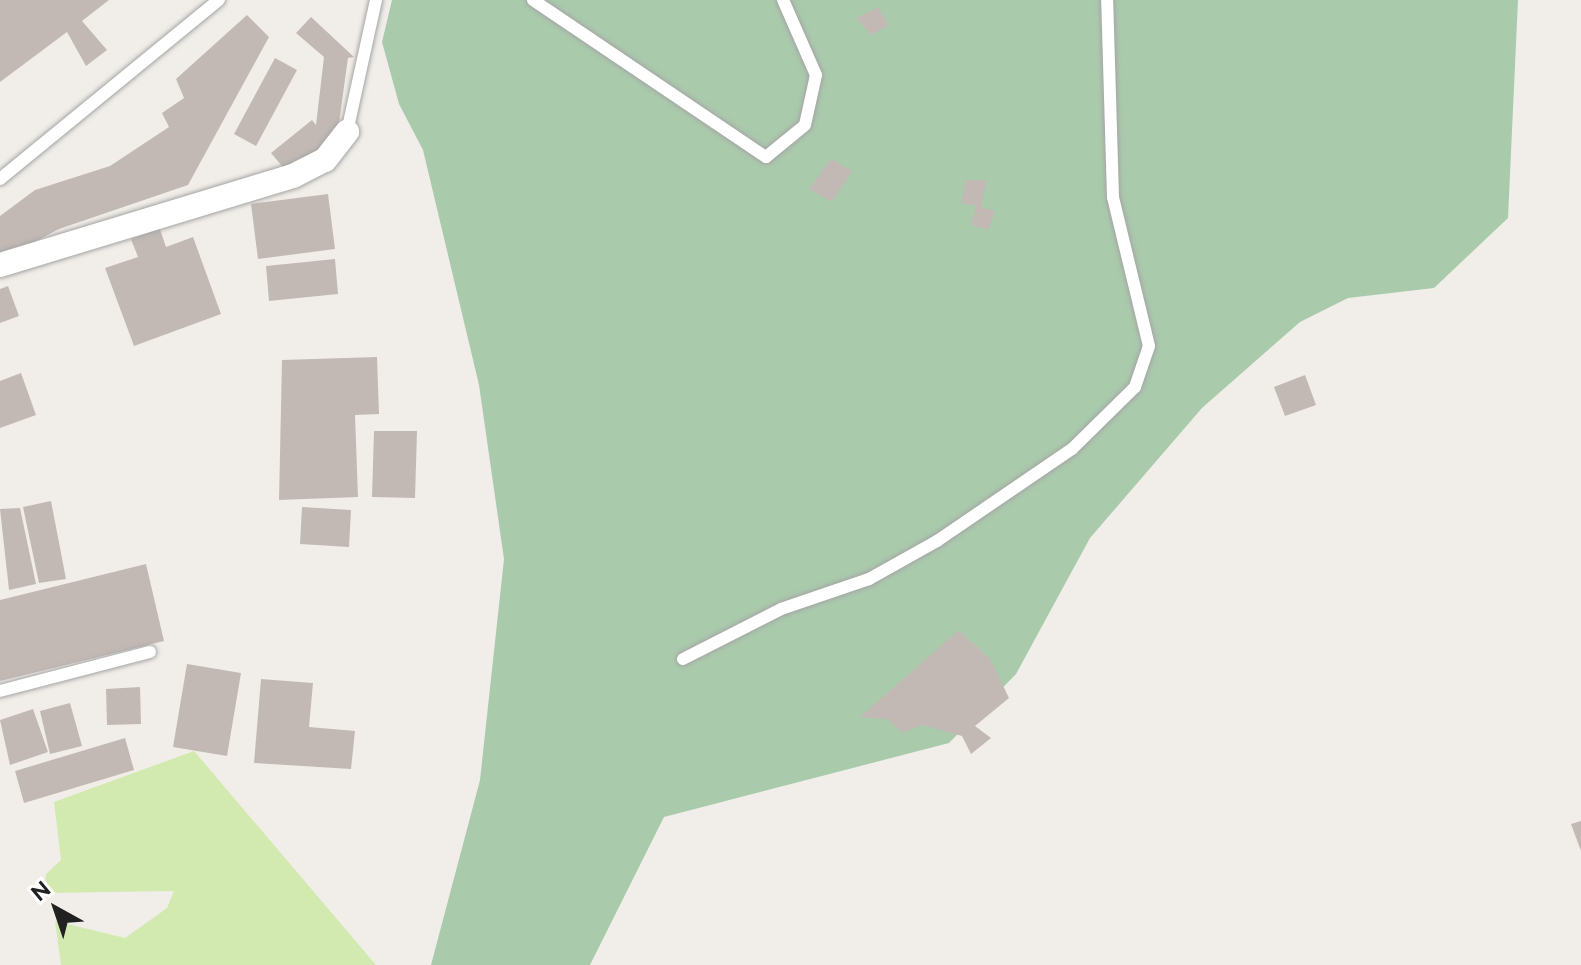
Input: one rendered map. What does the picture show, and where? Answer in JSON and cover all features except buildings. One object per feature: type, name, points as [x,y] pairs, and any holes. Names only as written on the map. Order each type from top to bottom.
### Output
[{"type":"street","points":[[0,265],[293,176],[325,160],[347,132]]},
{"type":"lane","points":[[0,179],[219,0]]},
{"type":"lane","points":[[347,132],[376,0]]},
{"type":"lane","points":[[533,0],[766,157],[805,125],[816,75],[783,0]]},
{"type":"lane","points":[[683,659],[781,609],[869,579],[937,541],[1072,449],[1135,387],[1149,346],[1113,197],[1107,0]]},
{"type":"lane","points":[[0,691],[150,652]]},
{"type":"green space","points":[[392,0],[1518,0],[1508,218],[1434,288],[1348,298],[1300,322],[1202,408],[1090,538],[1016,674],[949,743],[664,817],[590,965],[431,965],[480,780],[504,559],[479,385],[423,150],[399,104],[382,42]]},
{"type":"green space","points":[[194,751],[376,965],[61,965],[55,921],[125,938],[167,908],[174,891],[44,893],[46,874],[61,860],[54,802]]}]
